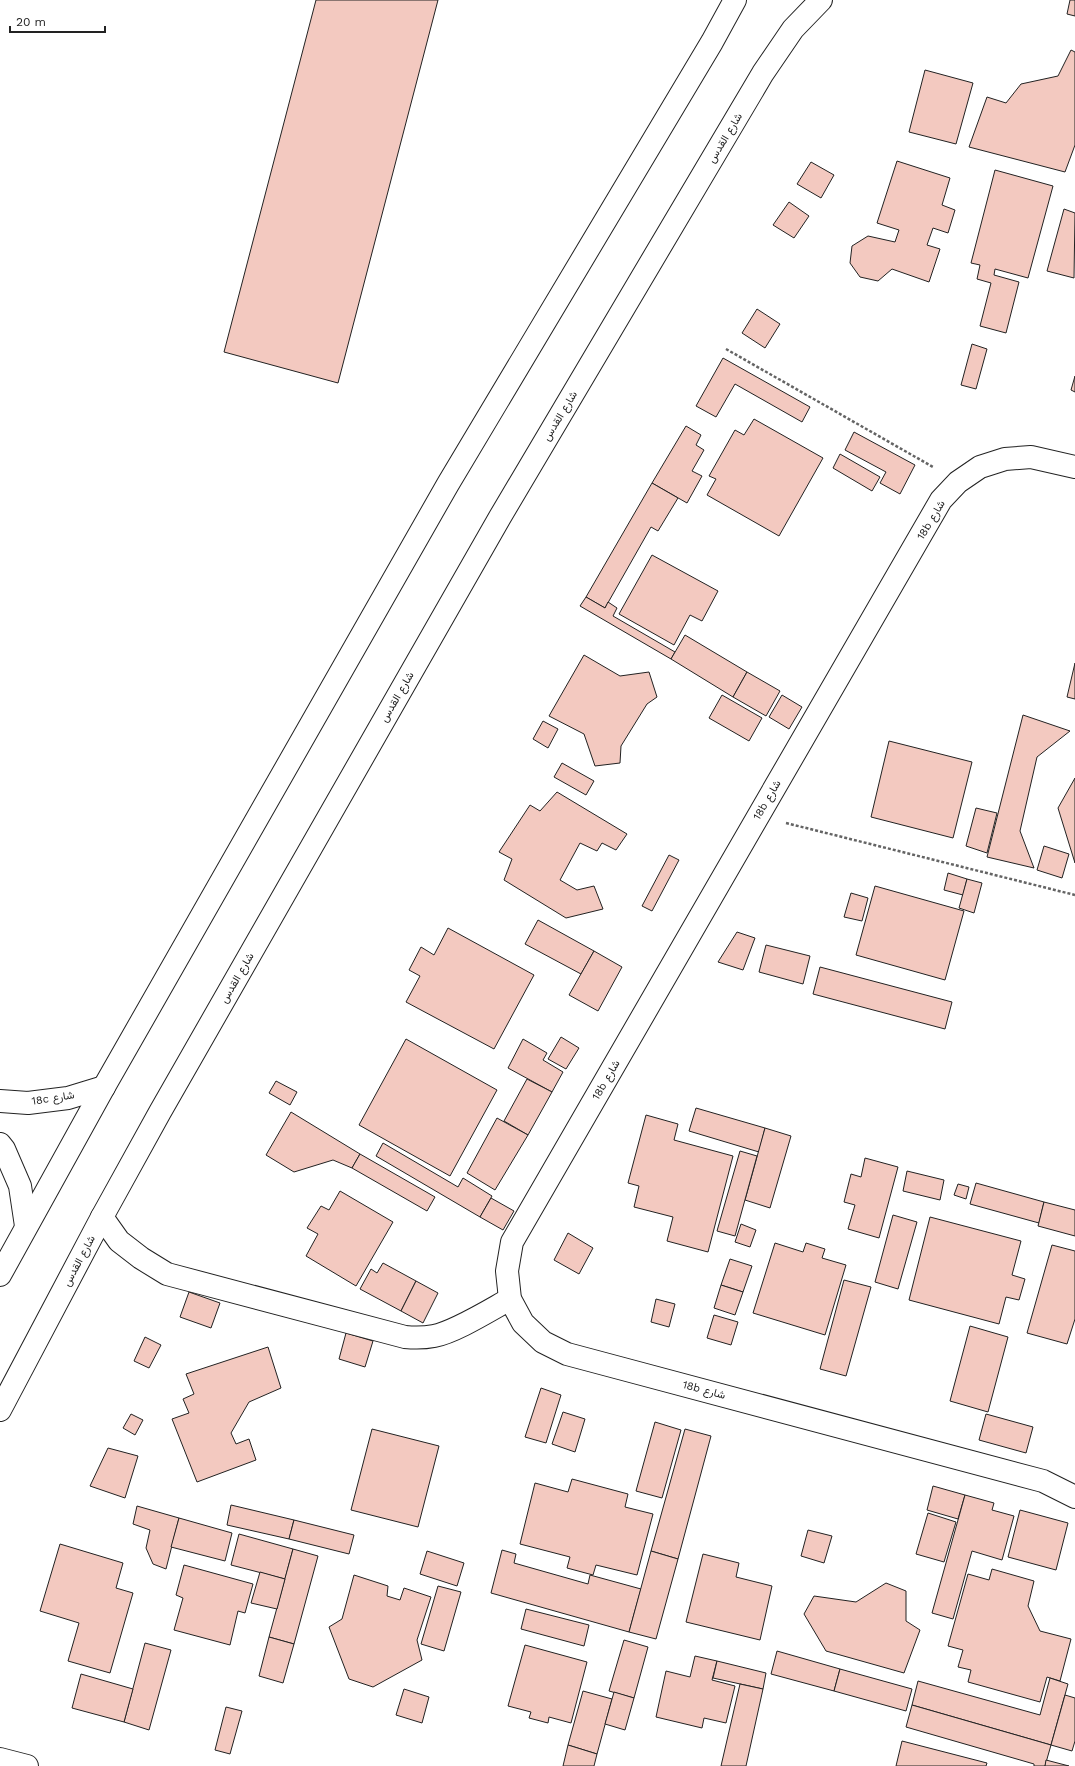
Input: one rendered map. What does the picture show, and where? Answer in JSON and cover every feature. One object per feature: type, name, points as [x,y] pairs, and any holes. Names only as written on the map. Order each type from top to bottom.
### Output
[{"type":"main road","points":[[0,1275],[104,1087],[448,484],[712,42],[734,0]]},
{"type":"main road","name":"شارع القدس","points":[[0,1410],[102,1217],[164,1106],[516,490],[763,74],[794,29],[822,0]]},
{"type":"main road","name":"18b شارع","points":[[1075,467],[1031,457],[1004,459],[980,467],[958,482],[942,500],[512,1242],[507,1271],[510,1299],[523,1324],[543,1342],[567,1354],[1043,1481],[1075,1497]]},
{"type":"main road","name":"18c شارع","points":[[0,1101],[28,1103],[68,1098],[104,1087]]},
{"type":"main road","points":[[0,1144],[4,1149],[20,1186],[26,1226]]},
{"type":"main road","points":[[102,1217],[119,1241],[141,1258],[167,1274],[405,1337],[420,1338],[435,1336],[454,1328],[510,1299]]},
{"type":"main road","name":"18b شارع","points":[[1043,1481],[1075,1481]]},
{"type":"main road","points":[[0,1759],[27,1766]]},
{"type":"path","points":[[726,349],[958,482]]},
{"type":"path","points":[[758,816],[1075,895]]},
{"type":"building","points":[[316,0],[438,0],[338,383],[224,352]]},
{"type":"building","points":[[1070,0],[1075,0],[1075,16],[1067,14]]},
{"type":"building","points":[[1071,50],[1075,52],[1075,145],[1065,172],[969,147],[987,97],[1006,103],[1021,84],[1058,76]]},
{"type":"building","points":[[925,70],[973,83],[956,144],[909,132]]},
{"type":"building","points":[[897,161],[950,178],[942,205],[955,210],[948,233],[933,228],[927,245],[940,249],[929,282],[892,269],[878,281],[860,277],[850,263],[852,246],[868,236],[895,242],[899,230],[877,223]]},
{"type":"building","points":[[811,162],[834,175],[821,198],[797,184]]},
{"type":"building","points":[[995,170],[1053,186],[1028,278],[995,269],[994,275],[1019,282],[1006,333],[980,326],[991,283],[977,279],[980,265],[971,263]]},
{"type":"building","points":[[789,202],[809,216],[794,238],[773,225]]},
{"type":"building","points":[[1064,209],[1075,213],[1074,278],[1047,271]]},
{"type":"building","points":[[757,309],[780,324],[765,348],[742,333]]},
{"type":"building","points":[[972,344],[987,349],[976,389],[961,385]]},
{"type":"building","points":[[723,358],[810,407],[802,422],[735,384],[716,417],[696,406]]},
{"type":"building","points":[[1075,376],[1075,392],[1071,390]]},
{"type":"building","points":[[754,419],[823,458],[779,536],[707,495],[716,479],[709,476],[735,430],[744,435]]},
{"type":"building","points":[[686,426],[701,435],[696,445],[704,450],[692,471],[702,476],[687,503],[652,483]]},
{"type":"building","points":[[854,432],[915,465],[900,494],[880,483],[886,472],[845,450]]},
{"type":"building","points":[[840,454],[880,477],[872,491],[833,468]]},
{"type":"building","points":[[652,483],[678,498],[658,531],[651,527],[605,608],[586,597]]},
{"type":"building","points":[[652,555],[718,591],[702,621],[690,615],[674,645],[619,614]]},
{"type":"building","points":[[586,597],[605,608],[608,602],[617,608],[613,616],[675,652],[671,659],[580,606]]},
{"type":"building","points":[[685,635],[747,672],[733,697],[671,659]]},
{"type":"building","points":[[584,655],[620,676],[649,672],[657,697],[647,704],[621,746],[620,763],[595,766],[584,734],[549,716]]},
{"type":"building","points":[[1075,663],[1075,699],[1067,697]]},
{"type":"building","points":[[747,672],[780,691],[766,716],[733,697]]},
{"type":"building","points":[[722,695],[762,718],[749,741],[709,718]]},
{"type":"building","points":[[782,695],[802,707],[789,729],[769,717]]},
{"type":"building","points":[[1023,715],[1070,731],[1037,757],[1020,831],[1034,868],[987,857]]},
{"type":"building","points":[[543,721],[558,729],[548,748],[533,739]]},
{"type":"building","points":[[889,741],[972,762],[953,838],[871,817]]},
{"type":"building","points":[[562,763],[594,781],[586,795],[554,777]]},
{"type":"building","points":[[1075,778],[1075,863],[1058,808]]},
{"type":"building","points":[[557,792],[627,834],[616,850],[602,843],[597,851],[580,843],[560,880],[577,890],[594,886],[603,909],[566,918],[504,880],[512,859],[499,852],[530,805],[540,811]]},
{"type":"building","points":[[976,808],[997,813],[987,853],[966,846]]},
{"type":"building","points":[[1044,846],[1069,854],[1062,878],[1037,870]]},
{"type":"building","points":[[669,855],[679,860],[652,911],[642,906]]},
{"type":"building","points":[[948,873],[967,879],[963,895],[944,890]]},
{"type":"building","points":[[967,879],[982,883],[974,913],[959,908]]},
{"type":"building","points":[[875,886],[964,911],[945,980],[856,955]]},
{"type":"building","points":[[851,893],[868,898],[862,921],[844,917]]},
{"type":"building","points":[[538,920],[594,951],[581,974],[525,944]]},
{"type":"building","points":[[448,928],[534,975],[494,1049],[406,1002],[420,976],[409,970],[421,947],[434,955]]},
{"type":"building","points":[[737,932],[755,938],[743,970],[718,962]]},
{"type":"building","points":[[766,945],[810,956],[803,984],[759,972]]},
{"type":"building","points":[[594,951],[622,967],[598,1011],[569,995]]},
{"type":"building","points":[[820,967],[952,1002],[945,1029],[813,994]]},
{"type":"building","points":[[561,1037],[579,1048],[566,1069],[548,1059]]},
{"type":"building","points":[[406,1039],[497,1090],[450,1176],[359,1125]]},
{"type":"building","points":[[523,1039],[547,1053],[543,1060],[563,1072],[552,1092],[508,1068]]},
{"type":"building","points":[[527,1079],[552,1092],[528,1135],[504,1121]]},
{"type":"building","points":[[276,1081],[297,1092],[290,1105],[269,1093]]},
{"type":"building","points":[[696,1108],[765,1128],[759,1152],[689,1131]]},
{"type":"building","points":[[291,1112],[360,1154],[352,1168],[333,1160],[294,1172],[266,1155]]},
{"type":"building","points":[[646,1115],[678,1124],[674,1140],[733,1156],[708,1252],[667,1241],[673,1217],[634,1207],[639,1186],[628,1183]]},
{"type":"building","points":[[497,1118],[528,1135],[495,1190],[467,1173]]},
{"type":"building","points":[[765,1128],[791,1136],[770,1208],[745,1200]]},
{"type":"building","points":[[383,1143],[458,1187],[463,1178],[492,1196],[480,1217],[376,1156]]},
{"type":"building","points":[[740,1151],[757,1156],[735,1236],[717,1231]]},
{"type":"building","points":[[360,1154],[435,1197],[427,1211],[352,1168]]},
{"type":"building","points":[[865,1158],[898,1167],[879,1238],[848,1229],[855,1205],[844,1202],[851,1174],[861,1177]]},
{"type":"building","points":[[907,1171],[944,1180],[940,1200],[903,1191]]},
{"type":"building","points":[[976,1183],[1044,1202],[1039,1223],[970,1204]]},
{"type":"building","points":[[958,1184],[969,1187],[966,1199],[954,1195]]},
{"type":"building","points":[[340,1191],[393,1222],[356,1286],[306,1256],[318,1234],[307,1228],[321,1206],[329,1210]]},
{"type":"building","points":[[491,1198],[514,1211],[503,1230],[480,1217]]},
{"type":"building","points":[[1044,1202],[1075,1210],[1075,1236],[1038,1226]]},
{"type":"building","points":[[893,1215],[917,1222],[898,1289],[875,1282]]},
{"type":"building","points":[[930,1217],[1021,1241],[1012,1275],[1025,1279],[1019,1300],[1006,1297],[999,1324],[909,1300]]},
{"type":"building","points":[[741,1224],[756,1230],[750,1247],[735,1242]]},
{"type":"building","points":[[568,1233],[593,1248],[579,1274],[554,1260]]},
{"type":"building","points":[[775,1243],[803,1252],[806,1243],[825,1249],[822,1258],[846,1265],[825,1335],[753,1313]]},
{"type":"building","points":[[1052,1245],[1075,1251],[1075,1319],[1067,1344],[1027,1333]]},
{"type":"building","points":[[730,1259],[752,1266],[743,1292],[721,1285]]},
{"type":"building","points":[[383,1263],[416,1281],[401,1311],[360,1289],[371,1269],[377,1273]]},
{"type":"building","points":[[844,1280],[871,1287],[846,1376],[820,1369]]},
{"type":"building","points":[[416,1281],[438,1293],[423,1323],[401,1311]]},
{"type":"building","points":[[721,1285],[743,1292],[735,1315],[714,1308]]},
{"type":"building","points":[[189,1292],[220,1303],[211,1328],[180,1317]]},
{"type":"building","points":[[656,1299],[675,1304],[669,1327],[651,1322]]},
{"type":"building","points":[[714,1315],[738,1322],[731,1345],[707,1338]]},
{"type":"building","points":[[970,1326],[1008,1337],[988,1412],[950,1401]]},
{"type":"building","points":[[346,1333],[373,1341],[365,1367],[339,1359]]},
{"type":"building","points":[[145,1337],[161,1345],[149,1368],[134,1361]]},
{"type":"building","points":[[268,1347],[281,1388],[249,1402],[231,1433],[236,1444],[249,1439],[256,1460],[197,1482],[172,1419],[189,1413],[183,1399],[194,1394],[186,1374]]},
{"type":"building","points":[[541,1388],[561,1395],[546,1443],[525,1437]]},
{"type":"building","points":[[563,1412],[585,1419],[575,1452],[552,1444]]},
{"type":"building","points":[[131,1414],[143,1420],[135,1435],[123,1428]]},
{"type":"building","points":[[986,1414],[1033,1427],[1026,1453],[979,1440]]},
{"type":"building","points":[[655,1422],[681,1430],[662,1498],[636,1491]]},
{"type":"building","points":[[372,1429],[439,1446],[418,1527],[351,1510]]},
{"type":"building","points":[[685,1429],[711,1436],[678,1559],[651,1551]]},
{"type":"building","points":[[108,1448],[138,1456],[125,1498],[90,1486]]},
{"type":"building","points":[[572,1479],[628,1494],[625,1507],[653,1514],[637,1575],[596,1565],[593,1575],[567,1568],[570,1557],[520,1544],[535,1483],[568,1492]]},
{"type":"building","points":[[933,1486],[965,1495],[958,1519],[927,1510]]},
{"type":"building","points":[[965,1495],[994,1503],[992,1510],[1014,1516],[1002,1560],[972,1551],[953,1619],[932,1613]]},
{"type":"building","points":[[231,1505],[294,1520],[289,1539],[227,1525]]},
{"type":"building","points":[[137,1506],[179,1518],[166,1569],[153,1564],[146,1548],[150,1530],[133,1524]]},
{"type":"building","points":[[1020,1510],[1068,1523],[1056,1570],[1008,1557]]},
{"type":"building","points":[[928,1513],[956,1522],[944,1562],[916,1554]]},
{"type":"building","points":[[179,1518],[232,1533],[225,1561],[171,1547]]},
{"type":"building","points":[[294,1520],[354,1535],[349,1554],[289,1539]]},
{"type":"building","points":[[808,1530],[832,1536],[824,1563],[801,1556]]},
{"type":"building","points":[[239,1534],[293,1549],[285,1579],[231,1565]]},
{"type":"building","points":[[60,1544],[123,1563],[116,1588],[133,1593],[110,1673],[68,1661],[79,1623],[40,1611]]},
{"type":"building","points":[[293,1549],[318,1556],[294,1644],[269,1637]]},
{"type":"building","points":[[502,1550],[516,1554],[514,1563],[588,1584],[590,1575],[641,1589],[629,1632],[491,1593]]},
{"type":"building","points":[[427,1551],[464,1563],[457,1586],[420,1574]]},
{"type":"building","points":[[651,1551],[678,1559],[656,1639],[629,1632]]},
{"type":"building","points":[[703,1554],[739,1563],[736,1577],[772,1586],[760,1640],[686,1622]]},
{"type":"building","points":[[184,1565],[253,1584],[245,1613],[238,1611],[230,1645],[174,1630],[183,1598],[176,1595]]},
{"type":"building","points":[[992,1569],[1034,1581],[1028,1606],[1040,1631],[1071,1639],[1060,1681],[1047,1677],[1040,1702],[968,1682],[971,1670],[958,1667],[963,1650],[948,1646],[968,1574],[989,1580]]},
{"type":"building","points":[[260,1572],[285,1579],[277,1609],[251,1603]]},
{"type":"building","points":[[354,1575],[388,1586],[387,1596],[400,1600],[404,1588],[431,1597],[417,1640],[422,1660],[373,1687],[349,1679],[329,1627],[342,1619]]},
{"type":"building","points":[[886,1583],[906,1591],[906,1621],[920,1630],[904,1673],[826,1651],[804,1614],[814,1596],[856,1602]]},
{"type":"building","points":[[438,1586],[461,1592],[444,1651],[421,1644]]},
{"type":"building","points":[[526,1609],[589,1625],[584,1646],[521,1629]]},
{"type":"building","points":[[269,1637],[294,1644],[283,1683],[259,1676]]},
{"type":"building","points":[[624,1640],[648,1647],[634,1698],[609,1691]]},
{"type":"building","points":[[145,1643],[171,1650],[149,1730],[124,1722]]},
{"type":"building","points":[[525,1645],[587,1662],[571,1723],[549,1717],[548,1723],[529,1718],[531,1712],[508,1706]]},
{"type":"building","points":[[777,1651],[840,1669],[834,1691],[771,1674]]},
{"type":"building","points":[[695,1656],[717,1661],[712,1680],[735,1686],[726,1723],[704,1718],[702,1728],[656,1717],[666,1671],[690,1677]]},
{"type":"building","points":[[717,1661],[766,1673],[763,1689],[713,1678]]},
{"type":"building","points":[[840,1669],[912,1689],[906,1711],[834,1691]]},
{"type":"building","points":[[81,1674],[133,1689],[124,1722],[72,1708]]},
{"type":"building","points":[[1050,1678],[1068,1684],[1051,1745],[912,1705],[918,1681],[1040,1715]]},
{"type":"building","points":[[740,1684],[763,1689],[746,1766],[721,1766]]},
{"type":"building","points":[[404,1689],[429,1697],[422,1723],[396,1715]]},
{"type":"building","points":[[583,1691],[612,1699],[597,1754],[568,1745]]},
{"type":"building","points":[[614,1692],[634,1698],[625,1730],[605,1724]]},
{"type":"building","points":[[1065,1695],[1075,1698],[1075,1741],[1072,1751],[1051,1745]]},
{"type":"building","points":[[912,1705],[1051,1745],[1045,1766],[1034,1766],[1034,1764],[906,1727]]},
{"type":"building","points":[[226,1707],[242,1711],[230,1754],[215,1750]]},
{"type":"building","points":[[902,1741],[987,1763],[986,1766],[896,1766]]},
{"type":"building","points":[[568,1745],[597,1754],[594,1766],[563,1766]]},
{"type":"building","points":[[1046,1760],[1069,1766],[1045,1766]]}]
